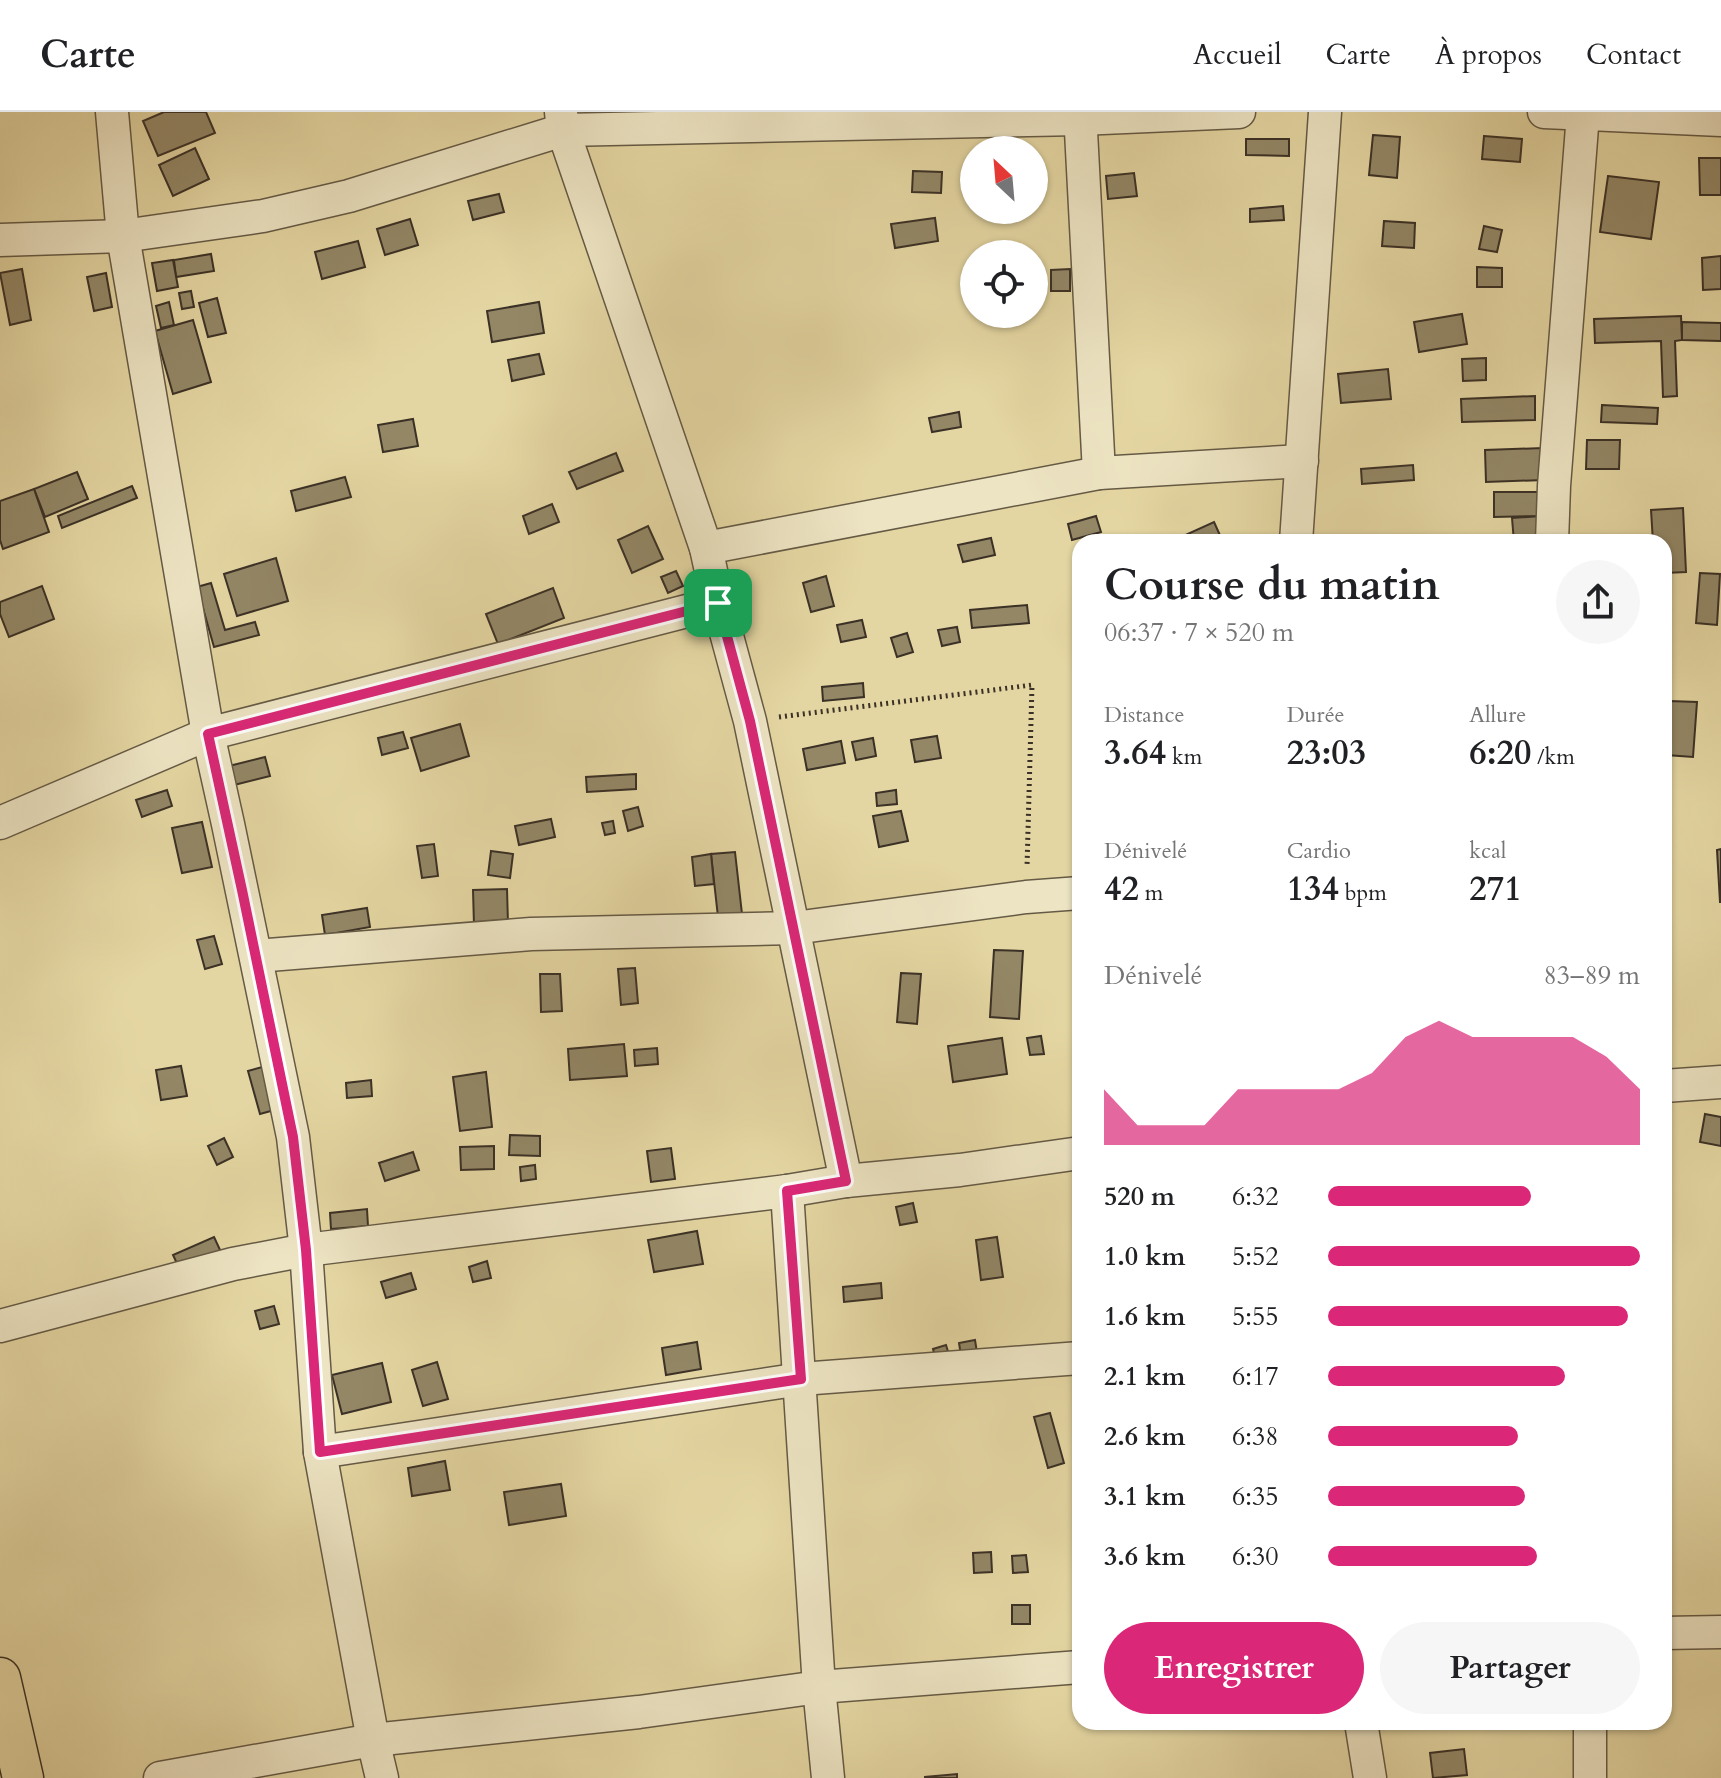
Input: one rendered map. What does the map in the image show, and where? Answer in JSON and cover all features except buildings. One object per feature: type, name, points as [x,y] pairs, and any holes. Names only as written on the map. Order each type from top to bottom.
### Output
[{"type":"main road","points":[[0,1678],[23,1778]]},
{"type":"street","points":[[112,112],[123,236],[208,734],[293,1137],[306,1250],[320,1452],[382,1778]]},
{"type":"street","points":[[0,240],[123,236],[263,216],[349,196],[562,121],[1239,112]]},
{"type":"street","points":[[1297,534],[1325,112]]},
{"type":"street","points":[[1544,112],[1721,120]]},
{"type":"street","points":[[1552,534],[1583,114]]},
{"type":"street","points":[[1080,116],[1099,473]]},
{"type":"street","points":[[562,121],[706,548],[750,721],[846,1181]]},
{"type":"street","points":[[706,548],[1099,473],[1302,461]]},
{"type":"street","points":[[0,823],[208,734],[718,603]]},
{"type":"street","points":[[256,956],[531,934],[794,928],[1072,894]]},
{"type":"street","points":[[1672,1085],[1721,1082]]},
{"type":"street","points":[[0,1326],[233,1264],[306,1250],[1072,1154]]},
{"type":"street","points":[[787,1191],[819,1687],[828,1778]]},
{"type":"street","points":[[320,1452],[801,1379],[1072,1359]]},
{"type":"street","points":[[1672,1633],[1721,1632]]},
{"type":"street","points":[[160,1778],[373,1740],[639,1712],[819,1687],[1072,1668]]},
{"type":"street","points":[[1362,1730],[1370,1778]]},
{"type":"street","points":[[1590,1730],[1590,1778]]},
{"type":"path","points":[[750,721],[1032,685],[1026,897]]},
{"type":"route","points":[[718,603],[750,721],[846,1181],[787,1191],[801,1379],[320,1452],[306,1250],[293,1137],[208,734],[718,603]]}]
